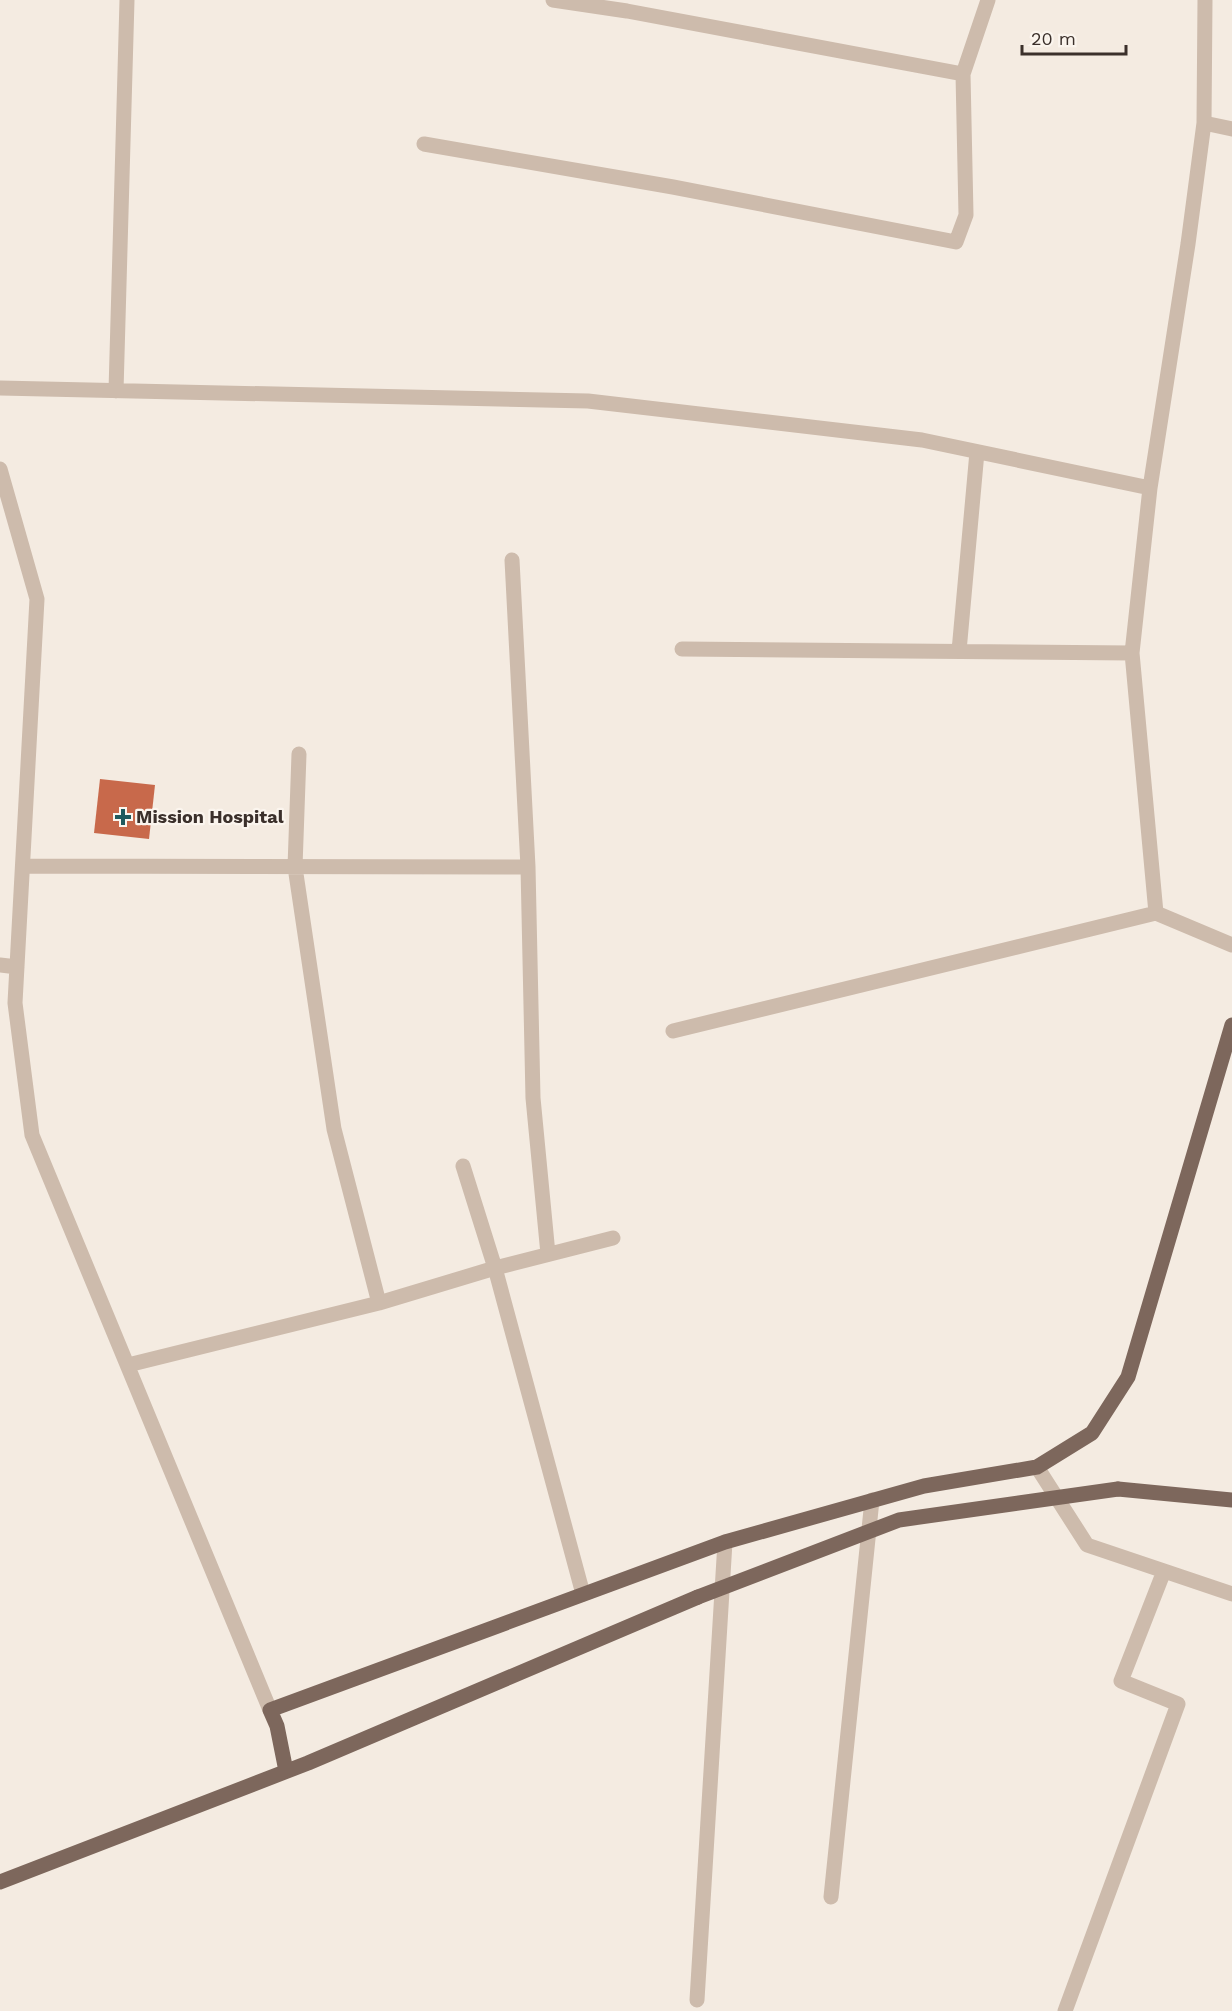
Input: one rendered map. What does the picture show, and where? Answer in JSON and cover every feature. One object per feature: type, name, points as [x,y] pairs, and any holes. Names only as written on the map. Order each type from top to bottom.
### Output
[{"type":"main road","points":[[286,1771],[278,1726],[270,1710],[725,1542],[924,1486],[1037,1467],[1092,1433],[1128,1377],[1232,1025]]},
{"type":"main road","points":[[0,1882],[286,1771],[698,1597],[899,1520],[1118,1489],[1232,1500]]},
{"type":"street","points":[[116,391],[127,0]]},
{"type":"street","points":[[554,0],[627,11],[963,74]]},
{"type":"street","points":[[424,144],[673,187],[956,242],[966,215],[963,74],[988,0]]},
{"type":"street","points":[[1156,913],[1132,653],[1150,488],[1188,244],[1204,123],[1205,0]]},
{"type":"street","points":[[1204,123],[1232,129]]},
{"type":"street","points":[[0,388],[588,401],[922,440],[1150,488]]},
{"type":"street","points":[[959,651],[977,452]]},
{"type":"street","points":[[0,468],[37,600],[15,1003],[32,1135],[270,1710]]},
{"type":"street","points":[[512,560],[528,867],[533,1098],[548,1254]]},
{"type":"street","points":[[682,649],[1132,653]]},
{"type":"street","points":[[299,754],[295,867],[334,1129],[379,1303]]},
{"type":"street","points":[[22,866],[528,867]]},
{"type":"street","points":[[673,1031],[1156,913],[1232,945]]},
{"type":"street","points":[[0,966],[17,967]]},
{"type":"street","points":[[463,1166],[495,1268],[583,1594]]},
{"type":"street","points":[[128,1365],[379,1303],[495,1268],[613,1238]]},
{"type":"street","points":[[1037,1467],[1087,1545],[1232,1594]]},
{"type":"street","points":[[831,1897],[872,1500]]},
{"type":"street","points":[[697,2000],[725,1542]]},
{"type":"street","points":[[1065,2011],[1178,1704],[1121,1681],[1164,1571]]},
{"type":"building","points":[[100,779],[155,785],[149,839],[94,833]]},
{"type":"place","name":"Mission Hospital","points":[[123,817]]}]
